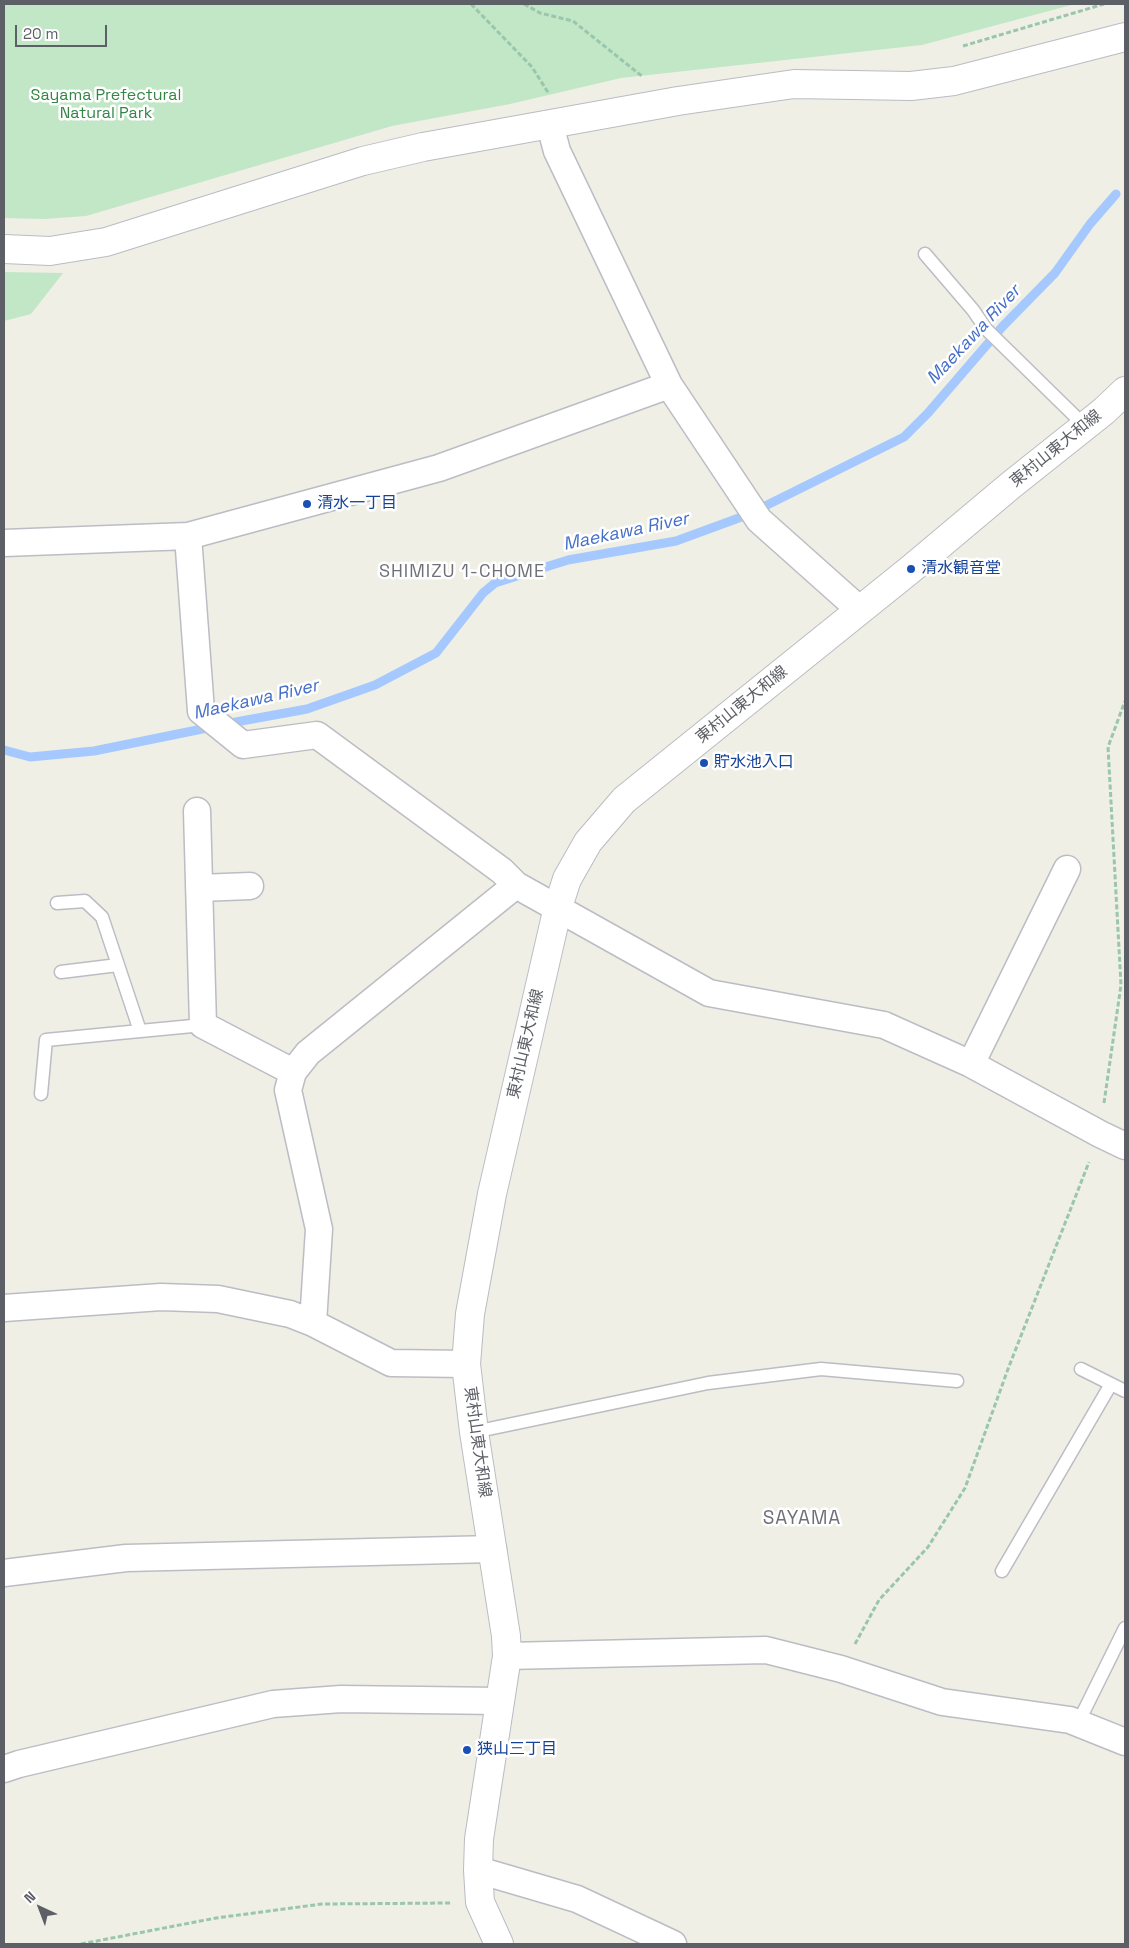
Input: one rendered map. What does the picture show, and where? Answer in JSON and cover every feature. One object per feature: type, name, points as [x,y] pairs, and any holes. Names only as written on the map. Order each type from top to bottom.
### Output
[{"type":"main road","points":[[4,249],[50,250],[106,242],[363,161],[423,147],[678,102],[794,84],[911,86],[954,81],[1125,37]]},
{"type":"main road","name":"東村山東大和線","points":[[499,1944],[480,1902],[478,1870],[479,1839],[507,1656],[506,1636],[474,1432],[466,1364],[470,1314],[492,1194],[558,907],[567,880],[588,842],[624,800],[860,610],[1125,392]]},
{"type":"street","points":[[550,125],[557,151],[670,385],[759,520],[860,610]]},
{"type":"street","points":[[4,543],[188,536],[439,468],[670,385]]},
{"type":"street","points":[[188,536],[201,711],[244,745],[317,735],[502,871],[516,885],[709,993],[884,1024],[971,1064],[1125,1146]]},
{"type":"street","points":[[197,811],[203,1025],[293,1072]]},
{"type":"street","points":[[971,1064],[1066,869]]},
{"type":"street","points":[[313,1323],[319,1229],[288,1090],[293,1072],[308,1053],[516,885]]},
{"type":"street","points":[[199,888],[250,886]]},
{"type":"street","points":[[4,1308],[161,1297],[209,1299],[290,1314],[313,1323],[390,1363],[466,1364]]},
{"type":"street","points":[[4,1573],[126,1558],[493,1549]]},
{"type":"street","points":[[507,1656],[766,1650],[841,1668],[942,1702],[1070,1720],[1125,1742]]},
{"type":"street","points":[[4,1769],[18,1764],[272,1704],[341,1699],[500,1701]]},
{"type":"street","points":[[478,1870],[577,1899],[673,1944]]},
{"type":"lane","points":[[925,254],[973,310],[986,329],[1085,426]]},
{"type":"lane","points":[[57,903],[85,901],[102,918],[140,1031]]},
{"type":"lane","points":[[61,972],[118,966]]},
{"type":"lane","points":[[41,1094],[46,1040],[203,1025]]},
{"type":"lane","points":[[474,1432],[708,1383],[821,1369],[957,1381]]},
{"type":"lane","points":[[1081,1369],[1125,1391]]},
{"type":"lane","points":[[1002,1571],[1111,1384]]},
{"type":"lane","points":[[1078,1723],[1125,1628]]},
{"type":"path","points":[[472,4],[532,67],[550,95]]},
{"type":"path","points":[[524,4],[540,13],[573,21],[644,79]]},
{"type":"path","points":[[1104,1105],[1121,985],[1108,747],[1125,701]]},
{"type":"path","points":[[841,1668],[879,1600],[928,1548],[965,1488],[1008,1369],[1093,1153]]},
{"type":"path","points":[[80,1944],[216,1918],[322,1904],[480,1902]]},
{"type":"green space","name":"Sayama Prefectural Natural Park","points":[[4,4],[1075,4],[922,45],[621,78],[510,104],[392,126],[86,216],[44,219],[4,218]]},
{"type":"green space","points":[[4,272],[63,273],[31,314],[4,321]]},
{"type":"waterway","name":"Maekawa River","points":[[225,724],[307,709],[375,685],[436,653],[483,593],[495,583],[568,560],[676,541],[747,515],[904,437],[928,413],[1003,326],[1055,273],[1090,224],[1116,194]]},
{"type":"waterway","name":"Maekawa River","points":[[4,750],[30,757],[94,751],[212,727]]},
{"type":"place","name":"清水一丁目","points":[[307,504]]},
{"type":"place","name":"清水観音堂","points":[[911,569]]},
{"type":"place","name":"貯水池入口","points":[[704,763]]},
{"type":"place","name":"狭山三丁目","points":[[467,1750]]},
{"type":"district","name":"SHIMIZU 1-CHOME","points":[[462,572]]},
{"type":"district","name":"SAYAMA","points":[[802,1519]]}]
